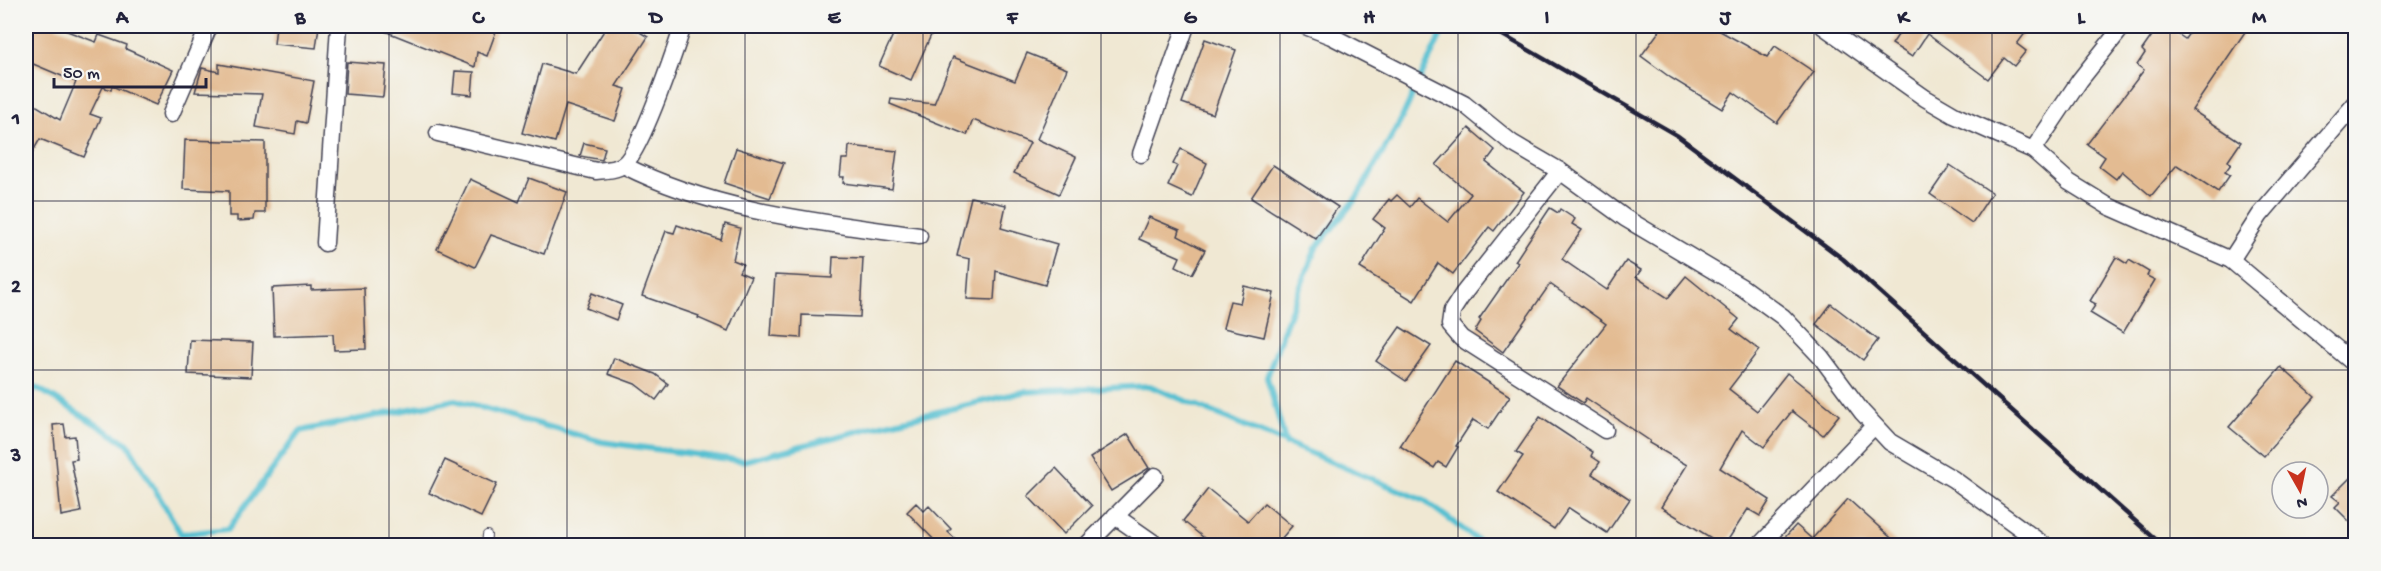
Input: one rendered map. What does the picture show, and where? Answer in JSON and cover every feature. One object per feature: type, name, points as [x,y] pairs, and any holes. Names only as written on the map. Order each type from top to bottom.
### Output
[{"type":"street","points":[[171,114],[209,26]]},
{"type":"street","points":[[325,243],[339,26]]},
{"type":"street","points":[[438,133],[596,171],[623,165],[631,156],[648,119],[683,26]]},
{"type":"street","points":[[1141,154],[1186,26]]},
{"type":"street","points":[[1305,26],[1331,36],[1464,104],[1512,143],[1560,171],[1625,218],[1743,288],[1783,317],[1821,357],[1874,426],[1890,442],[1953,479],[2045,546]]},
{"type":"street","points":[[1823,26],[1925,98],[1954,115],[2032,150],[2069,182],[2108,206],[2231,260],[2344,352],[2355,365]]},
{"type":"street","points":[[1845,40],[1854,26]]},
{"type":"street","points":[[2032,150],[2080,80],[2123,26]]},
{"type":"street","points":[[2231,260],[2260,215],[2355,103]]},
{"type":"street","points":[[623,165],[652,179],[712,201],[789,218],[919,236]]},
{"type":"street","points":[[1560,171],[1463,294],[1452,311],[1450,325],[1461,338],[1605,430]]},
{"type":"street","points":[[1759,546],[1874,426]]},
{"type":"street","points":[[1086,546],[1155,476]]},
{"type":"street","points":[[1115,516],[1158,546]]},
{"type":"lane","points":[[486,546],[487,535]]},
{"type":"building","points":[[26,26],[54,26],[96,42],[99,35],[127,45],[126,49],[173,70],[156,105],[112,86],[111,90],[103,87],[90,114],[101,118],[84,157],[40,139],[26,163],[26,114],[32,103],[60,120],[76,82],[26,61]]},
{"type":"building","points":[[276,26],[319,26],[316,48],[274,44]]},
{"type":"building","points":[[372,26],[498,26],[487,56],[477,52],[475,67]]},
{"type":"building","points":[[607,26],[630,26],[648,37],[616,86],[626,89],[615,121],[566,105],[555,142],[522,133],[542,64],[576,74]]},
{"type":"building","points":[[897,26],[935,26],[911,80],[879,66]]},
{"type":"building","points":[[1663,26],[1711,26],[1767,57],[1775,46],[1814,72],[1777,123],[1733,92],[1722,109],[1671,78],[1641,56]]},
{"type":"building","points":[[1904,26],[2018,26],[2026,32],[2017,44],[2026,51],[2014,66],[2004,58],[1988,79],[1927,34],[1912,57],[1892,44]]},
{"type":"building","points":[[2194,26],[2249,26],[2192,110],[2241,142],[2228,161],[2231,164],[2225,172],[2230,175],[2218,192],[2177,165],[2151,196],[2122,171],[2116,179],[2099,166],[2105,157],[2087,144],[2144,70],[2137,65],[2145,53],[2142,50],[2158,27],[2166,33],[2169,28],[2185,39]]},
{"type":"building","points":[[1205,39],[1236,50],[1213,114],[1182,103]]},
{"type":"building","points":[[1027,53],[1067,69],[1037,139],[1076,157],[1059,194],[1014,173],[1030,143],[973,120],[967,135],[890,104],[891,99],[934,104],[953,57],[1015,81]]},
{"type":"building","points":[[347,62],[386,65],[383,97],[345,94]]},
{"type":"building","points":[[219,64],[314,81],[306,123],[297,121],[295,134],[256,127],[262,94],[195,92],[202,68],[219,72]]},
{"type":"building","points":[[455,71],[474,72],[472,95],[453,93]]},
{"type":"building","points":[[1469,128],[1495,150],[1486,162],[1524,192],[1494,231],[1489,227],[1453,274],[1438,263],[1414,301],[1360,268],[1385,228],[1373,219],[1389,199],[1391,201],[1397,195],[1410,207],[1417,198],[1448,222],[1471,194],[1436,165]]},
{"type":"building","points":[[185,140],[265,142],[265,213],[255,213],[254,220],[237,221],[237,216],[229,216],[229,191],[183,189]]},
{"type":"building","points":[[584,143],[605,148],[602,160],[580,156]]},
{"type":"building","points":[[849,146],[897,151],[892,189],[843,183],[844,177],[840,177],[842,159],[848,159]]},
{"type":"building","points":[[736,148],[784,163],[770,198],[724,183]]},
{"type":"building","points":[[1181,149],[1207,163],[1192,197],[1168,186],[1177,166],[1173,164]]},
{"type":"building","points":[[1273,165],[1338,207],[1316,239],[1251,198]]},
{"type":"building","points":[[1950,165],[1992,193],[1972,223],[1930,194]]},
{"type":"building","points":[[529,178],[567,192],[544,254],[491,235],[475,267],[437,249],[470,179],[519,202]]},
{"type":"building","points":[[971,197],[1006,205],[1001,228],[1057,244],[1045,285],[996,271],[994,300],[967,299],[970,259],[957,256]]},
{"type":"building","points":[[1550,208],[1558,213],[1560,209],[1575,219],[1572,224],[1582,230],[1562,259],[1607,290],[1626,261],[1641,270],[1636,277],[1668,298],[1686,276],[1739,319],[1731,329],[1759,350],[1729,389],[1757,411],[1787,373],[1839,415],[1823,435],[1792,411],[1764,447],[1742,430],[1720,468],[1770,500],[1760,516],[1748,509],[1724,546],[1661,507],[1687,465],[1649,443],[1650,441],[1586,398],[1583,403],[1557,386],[1606,324],[1550,284],[1503,352],[1475,331],[1481,321],[1479,319],[1518,263],[1515,261]]},
{"type":"building","points":[[1149,217],[1180,230],[1178,236],[1205,250],[1192,274],[1176,266],[1180,257],[1139,239]]},
{"type":"building","points":[[725,224],[740,228],[733,260],[743,264],[739,272],[751,277],[728,331],[698,318],[699,316],[642,296],[666,231],[674,233],[677,225],[721,240]]},
{"type":"building","points":[[833,257],[863,258],[860,317],[802,315],[801,338],[771,336],[775,275],[832,278]]},
{"type":"building","points":[[2116,257],[2127,264],[2129,260],[2149,272],[2147,276],[2155,280],[2123,333],[2090,313],[2096,304],[2090,301]]},
{"type":"building","points":[[311,286],[311,290],[364,288],[366,349],[334,350],[333,334],[274,336],[272,288]]},
{"type":"building","points":[[1244,286],[1274,293],[1264,337],[1223,328],[1230,301],[1240,303]]},
{"type":"building","points":[[592,293],[622,305],[616,320],[586,308]]},
{"type":"building","points":[[1831,304],[1878,340],[1863,360],[1816,324]]},
{"type":"building","points":[[1400,327],[1431,346],[1406,381],[1376,361]]},
{"type":"building","points":[[190,340],[253,342],[251,377],[188,374]]},
{"type":"building","points":[[614,358],[655,374],[668,384],[656,400],[635,384],[608,374]]},
{"type":"building","points":[[1455,361],[1510,396],[1488,429],[1473,420],[1446,467],[1438,462],[1434,468],[1400,446]]},
{"type":"building","points":[[2281,367],[2315,397],[2264,456],[2229,427]]},
{"type":"building","points":[[1540,417],[1593,452],[1591,456],[1600,462],[1592,474],[1630,499],[1607,533],[1569,508],[1554,529],[1498,492],[1523,456],[1516,452]]},
{"type":"building","points":[[64,424],[66,437],[75,436],[77,459],[71,460],[81,512],[61,516],[53,425]]},
{"type":"building","points":[[1128,434],[1149,468],[1111,491],[1090,458]]},
{"type":"building","points":[[445,460],[497,484],[481,517],[429,493]]},
{"type":"building","points":[[1056,468],[1092,506],[1064,534],[1028,496]]},
{"type":"building","points":[[2355,473],[2355,527],[2335,507],[2340,502],[2332,496]]},
{"type":"building","points":[[1208,489],[1248,521],[1264,503],[1292,526],[1275,546],[1214,546],[1183,521]]},
{"type":"building","points":[[1848,499],[1900,546],[1777,546],[1796,525],[1812,539]]},
{"type":"building","points":[[916,503],[924,511],[929,506],[951,529],[948,532],[963,546],[940,546],[907,512]]},
{"type":"waterway","points":[[1286,444],[1267,377],[1286,323],[1316,248],[1357,197],[1400,122],[1445,26]]},
{"type":"waterway","points":[[26,398],[36,387],[128,444],[181,534],[228,529],[300,431],[455,400],[602,442],[744,461],[873,427],[1023,392],[1150,386],[1425,501],[1485,546]]},
{"type":"railway","points":[[1487,26],[1678,136],[1843,259],[2163,546]]}]
